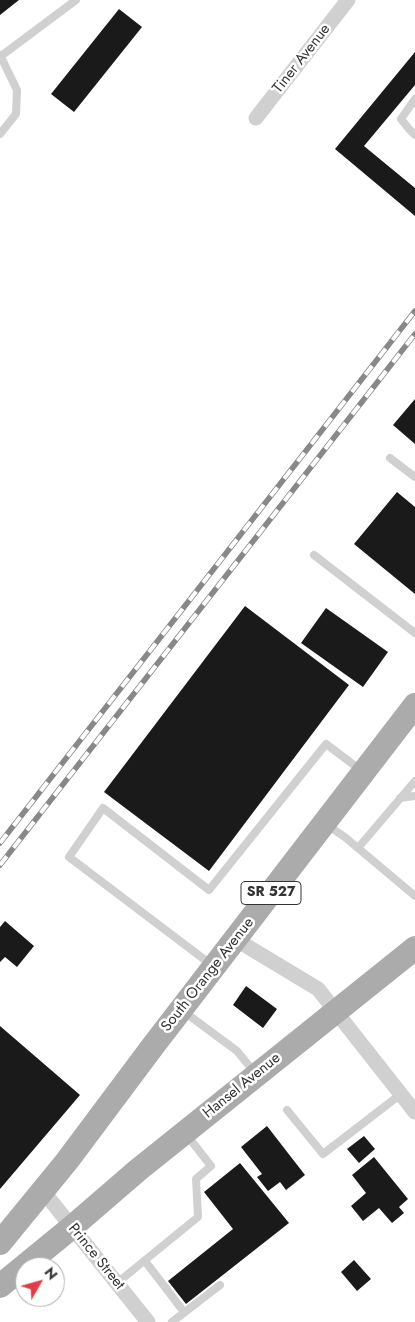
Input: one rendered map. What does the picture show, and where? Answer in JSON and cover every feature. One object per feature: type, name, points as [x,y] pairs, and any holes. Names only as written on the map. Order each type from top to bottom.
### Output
[{"type":"main road","name":"South Orange Avenue","points":[[0,1244],[43,1191],[415,705]]},
{"type":"main road","name":"Hansel Avenue","points":[[72,1227],[138,1170],[415,948]]},
{"type":"main road","points":[[0,1286],[72,1227]]},
{"type":"street","name":"Tiner Avenue","points":[[256,118],[348,0]]},
{"type":"street","points":[[235,939],[318,989],[415,1112]]},
{"type":"street","name":"Prince Street","points":[[43,1191],[148,1322]]},
{"type":"lane","points":[[0,134],[16,114],[17,90],[0,56],[76,0]]},
{"type":"lane","points":[[415,99],[401,119],[415,135]]},
{"type":"lane","points":[[390,458],[415,477]]},
{"type":"lane","points":[[314,555],[415,633]]},
{"type":"lane","points":[[214,967],[69,857],[103,808],[209,890],[326,744],[364,772]]},
{"type":"lane","points":[[358,848],[415,781]]},
{"type":"lane","points":[[400,798],[415,796]]},
{"type":"lane","points":[[325,823],[415,895]]},
{"type":"lane","points":[[181,1010],[237,1051],[256,1075]]},
{"type":"lane","points":[[287,1110],[323,1154],[401,1094]]},
{"type":"lane","points":[[116,1283],[198,1217],[196,1179],[211,1166],[185,1132]]},
{"type":"lane","points":[[145,1260],[184,1312]]},
{"type":"lane","points":[[172,1322],[220,1285]]},
{"type":"building","points":[[0,0],[19,0],[0,15]]},
{"type":"building","points":[[119,9],[142,27],[74,112],[51,94]]},
{"type":"building","points":[[415,52],[415,85],[364,146],[415,188],[415,216],[335,149]]},
{"type":"building","points":[[415,399],[415,444],[393,425]]},
{"type":"building","points":[[397,492],[415,507],[415,594],[354,544]]},
{"type":"building","points":[[245,606],[349,685],[209,871],[104,792]]},
{"type":"building","points":[[326,608],[388,652],[363,687],[301,643]]},
{"type":"building","points":[[5,921],[34,946],[17,967],[5,957],[0,962],[0,927]]},
{"type":"building","points":[[246,986],[277,1009],[263,1028],[233,1005]]},
{"type":"building","points":[[0,1026],[80,1095],[0,1189]]},
{"type":"building","points":[[267,1126],[305,1175],[286,1190],[280,1182],[268,1191],[257,1177],[262,1174],[241,1147]]},
{"type":"building","points":[[364,1136],[375,1149],[359,1163],[347,1149]]},
{"type":"building","points":[[374,1157],[408,1199],[399,1207],[404,1213],[392,1223],[379,1208],[363,1221],[351,1206],[366,1193],[352,1175]]},
{"type":"building","points":[[240,1163],[289,1223],[186,1304],[168,1281],[233,1229],[204,1192]]},
{"type":"building","points":[[354,1260],[371,1279],[357,1291],[341,1272]]},
{"type":"railway","points":[[0,843],[415,311]]},
{"type":"railway","points":[[0,865],[415,334]]}]
